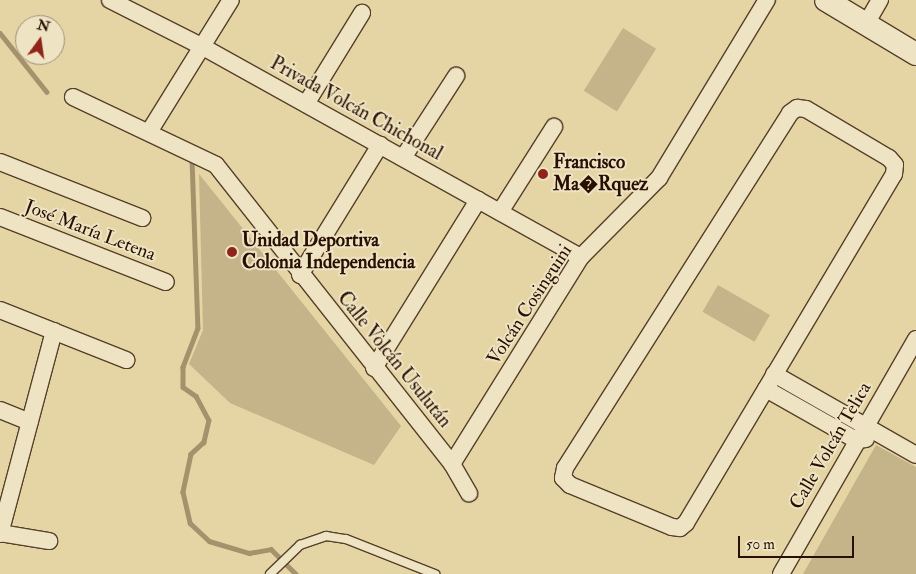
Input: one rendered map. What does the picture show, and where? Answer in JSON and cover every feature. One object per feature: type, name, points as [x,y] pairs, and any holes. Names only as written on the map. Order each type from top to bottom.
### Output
[{"type":"street","name":"Privada Volcán Chichonal","points":[[110,0],[202,47],[581,257]]},
{"type":"street","points":[[149,132],[231,0]]},
{"type":"street","name":"Volcán Cosinguini","points":[[452,464],[581,257],[659,178],[767,0]]},
{"type":"street","points":[[826,0],[916,54]]},
{"type":"street","points":[[866,24],[880,0]]},
{"type":"street","points":[[306,104],[362,14]]},
{"type":"street","points":[[403,158],[456,76]]},
{"type":"street","name":"Calle Volcán Usulután","points":[[74,97],[216,166],[374,368],[452,464],[469,494]]},
{"type":"street","points":[[797,108],[806,109],[856,138],[889,158],[895,165],[894,174],[774,374],[686,523],[680,528],[570,485],[563,478],[565,468],[790,113],[797,108]]},
{"type":"street","points":[[500,212],[554,127]]},
{"type":"street","points":[[300,274],[380,145]]},
{"type":"street","points":[[0,162],[142,218]]},
{"type":"street","points":[[374,368],[478,200]]},
{"type":"street","name":"José María Letena","points":[[0,217],[166,282]]},
{"type":"street","points":[[0,310],[126,360]]},
{"type":"street","points":[[49,541],[0,533],[54,331]]},
{"type":"street","name":"Calle Volcán Telica","points":[[781,574],[856,440],[916,339]]},
{"type":"street","points":[[774,374],[916,455]]},
{"type":"street","points":[[786,401],[795,386]]},
{"type":"street","points":[[766,389],[856,440],[885,437]]},
{"type":"street","points":[[0,410],[30,422]]},
{"type":"lane","points":[[270,574],[300,545],[315,537],[326,536],[346,539],[435,574]]},
{"type":"shaded area","points":[[623,28],[656,49],[617,111],[584,91]]},
{"type":"shaded area","name":"Unidad Deportiva Colonia Independencia","points":[[199,174],[401,426],[374,465],[230,403],[189,364],[203,330]]},
{"type":"shaded area","points":[[718,285],[770,315],[754,342],[702,312]]},
{"type":"shaded area","points":[[876,445],[916,467],[916,574],[803,574]]},
{"type":"waterway","points":[[0,33],[47,92]]},
{"type":"waterway","points":[[192,159],[198,328],[183,367],[183,387],[196,396],[209,420],[204,442],[191,454],[183,492],[190,523],[209,541],[249,553],[271,549],[296,574]]},
{"type":"place","name":"Francisco Ma�Rquez","points":[[543,174]]},
{"type":"place","name":"Unidad Deportiva Colonia Independencia","points":[[232,252]]}]
